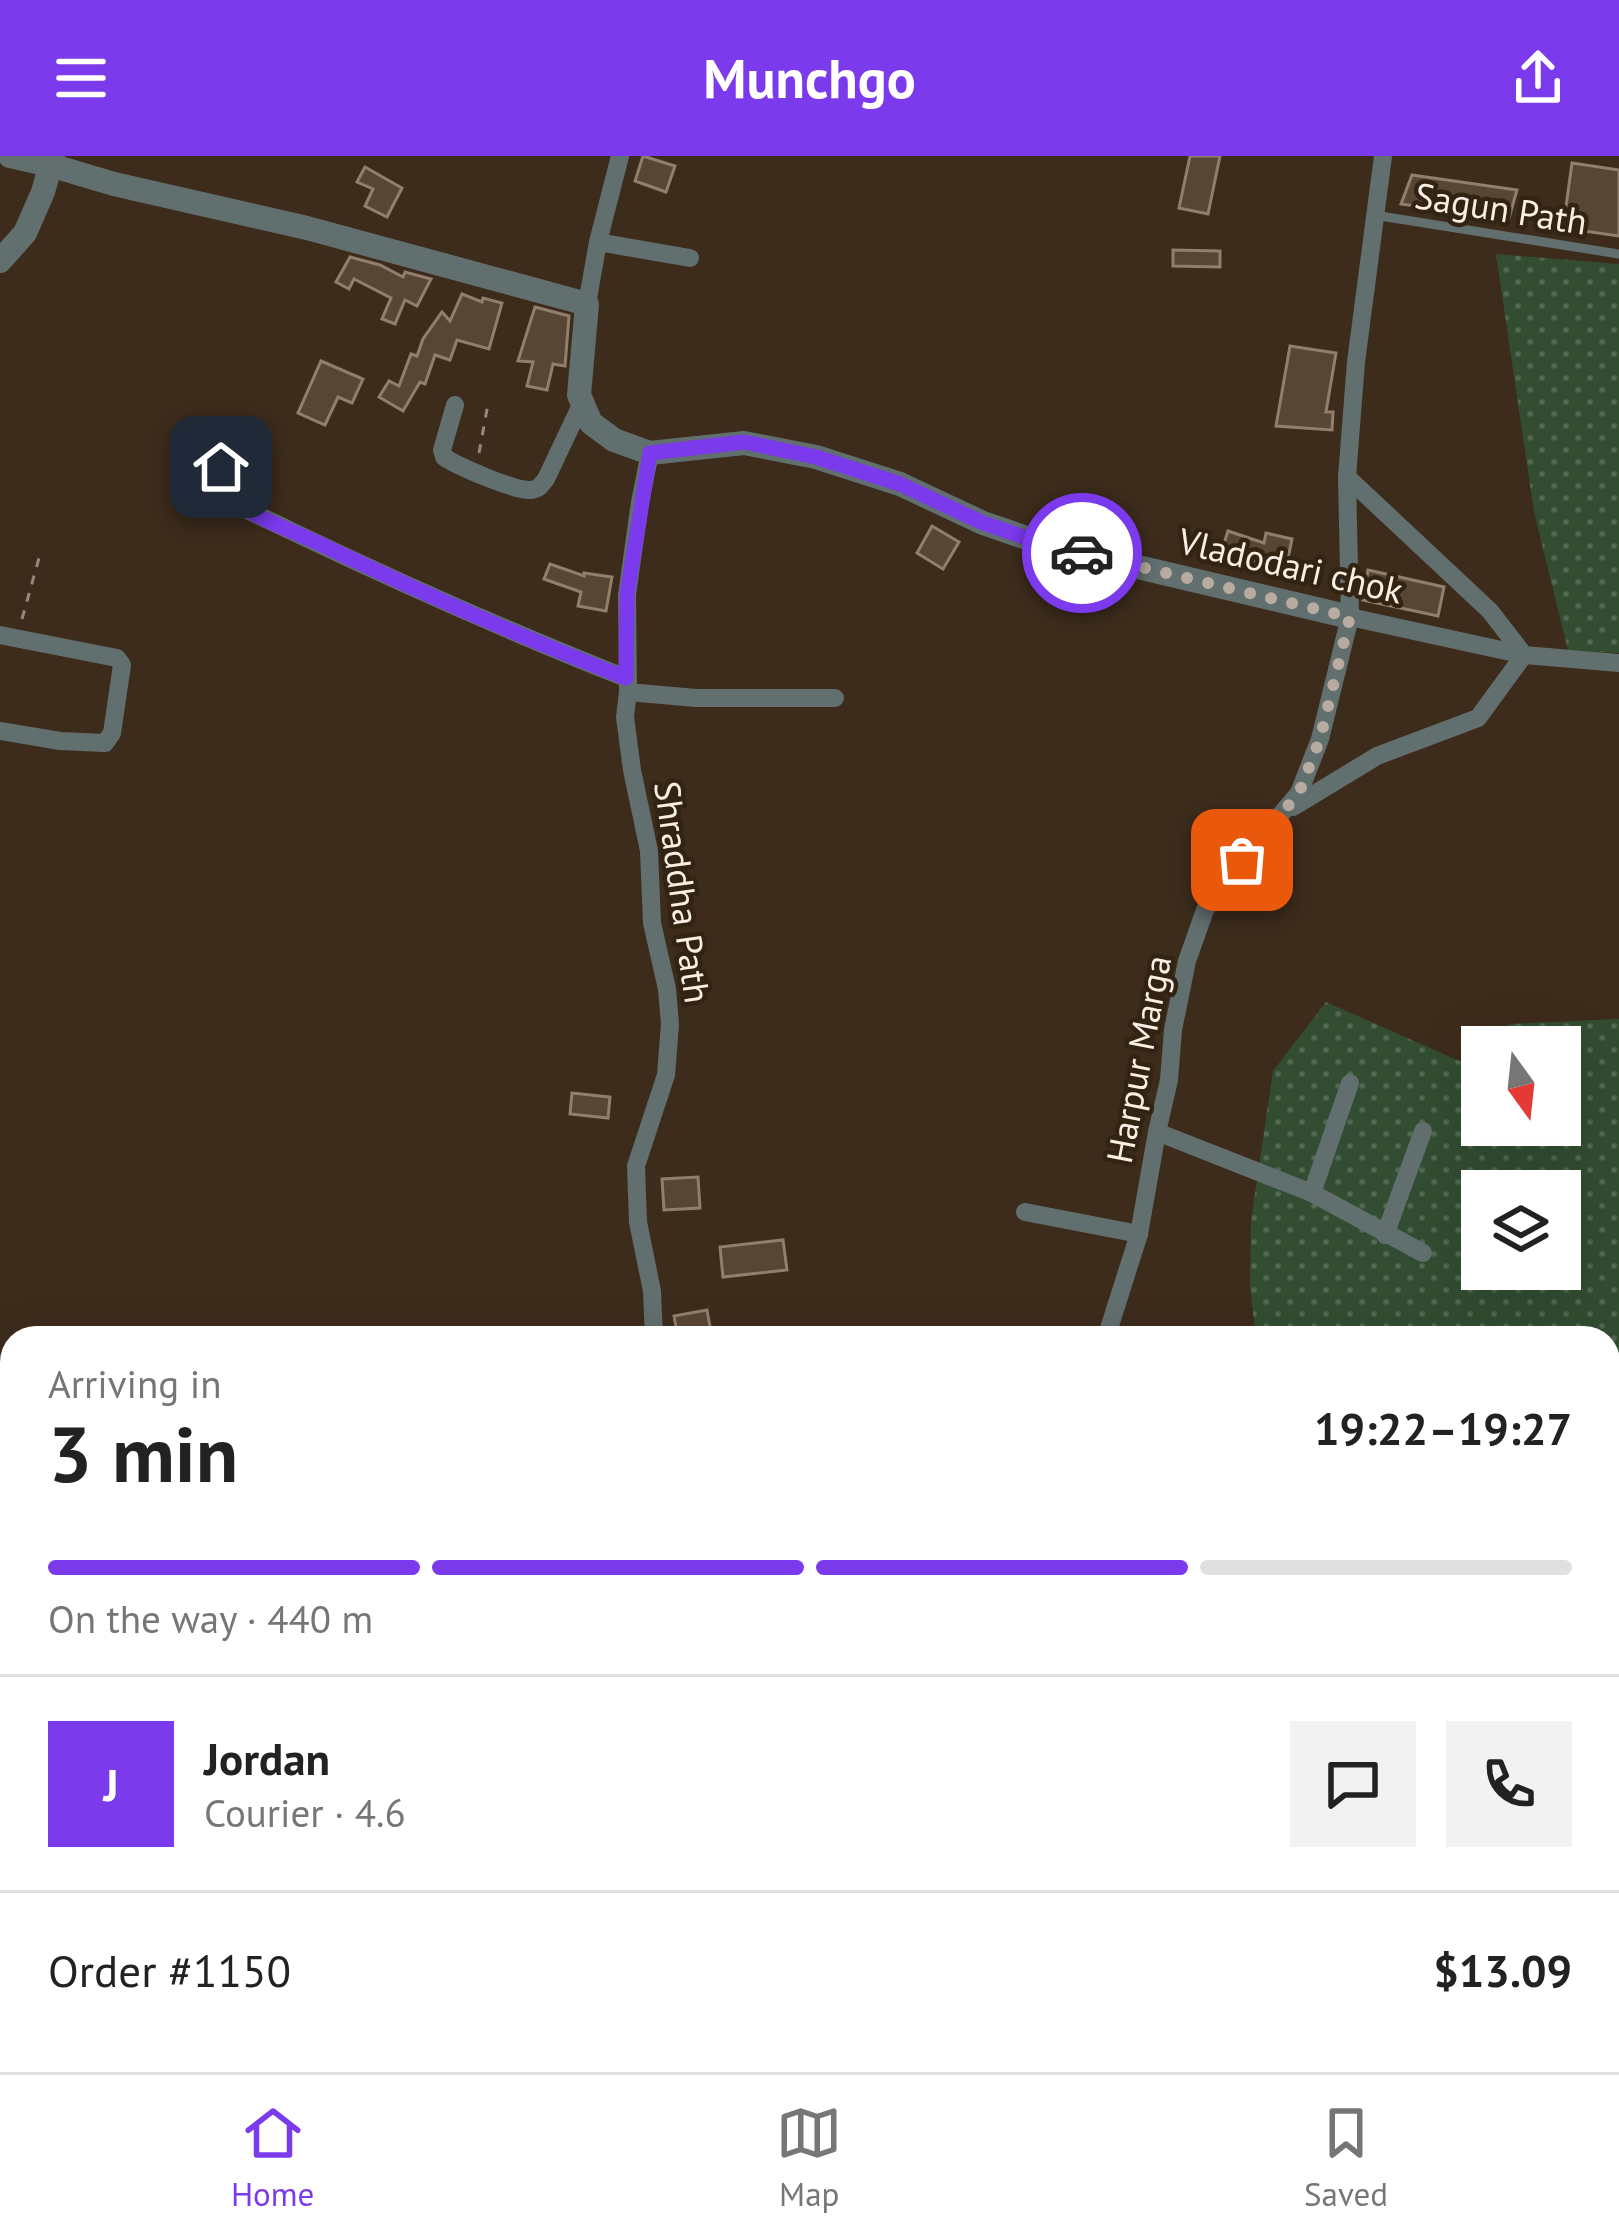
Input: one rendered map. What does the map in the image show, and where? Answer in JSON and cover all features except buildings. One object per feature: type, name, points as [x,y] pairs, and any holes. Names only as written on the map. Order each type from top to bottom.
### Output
[{"type":"street","points":[[10,156],[52,160],[114,184],[307,228],[587,304]]},
{"type":"street","points":[[620,156],[587,304],[579,394],[590,423],[614,440],[650,453]]},
{"type":"street","name":"Harpur Marga","points":[[1110,1326],[1139,1234],[1187,961],[1205,910],[1299,793],[1320,739],[1350,617],[1347,477],[1368,255],[1383,156]]},
{"type":"street","points":[[0,261],[25,233],[52,160]]},
{"type":"street","points":[[598,242],[689,258]]},
{"type":"street","points":[[454,405],[444,457],[531,490],[541,486],[581,405]]},
{"type":"street","points":[[256,432],[221,467],[216,476],[218,489],[396,580],[627,685],[696,698],[835,698]]},
{"type":"street","name":"Vladodari chok","points":[[650,453],[744,442],[816,457],[900,484],[983,523],[1053,547],[1523,655],[1619,663]]},
{"type":"street","name":"Shraddha Path","points":[[650,453],[627,595],[625,717],[649,851],[652,922],[670,1024],[665,1075],[637,1166],[637,1207],[653,1326]]},
{"type":"street","points":[[1282,813],[1377,756],[1478,718],[1523,655],[1490,610],[1347,477]]},
{"type":"street","points":[[0,731],[105,743],[116,714],[121,661],[8,636]]},
{"type":"street","points":[[1312,1193],[1349,1083]]},
{"type":"street","points":[[1385,1234],[1423,1131]]},
{"type":"street","points":[[1157,1132],[1312,1193],[1423,1253]]},
{"type":"street","points":[[1025,1212],[1139,1234]]},
{"type":"lane","name":"Sagun Path","points":[[1374,215],[1619,254]]},
{"type":"path","points":[[475,472],[488,404]]},
{"type":"path","points":[[8,636],[39,558]]},
{"type":"green space","points":[[1496,254],[1619,264],[1619,653],[1568,650],[1534,512]]},
{"type":"green space","points":[[1326,1002],[1461,1062],[1461,1146],[1581,1146],[1581,1026],[1508,1026],[1619,1019],[1619,1326],[1255,1326],[1251,1221],[1273,1071]]},
{"type":"way so far","points":[[1082,553],[1350,617],[1320,739],[1299,793],[1242,860]]},
{"type":"route","points":[[221,467],[215,482],[218,489],[249,510],[557,652],[626,678],[627,595],[650,453],[744,442],[816,457],[900,484],[983,523],[1082,553]]}]
